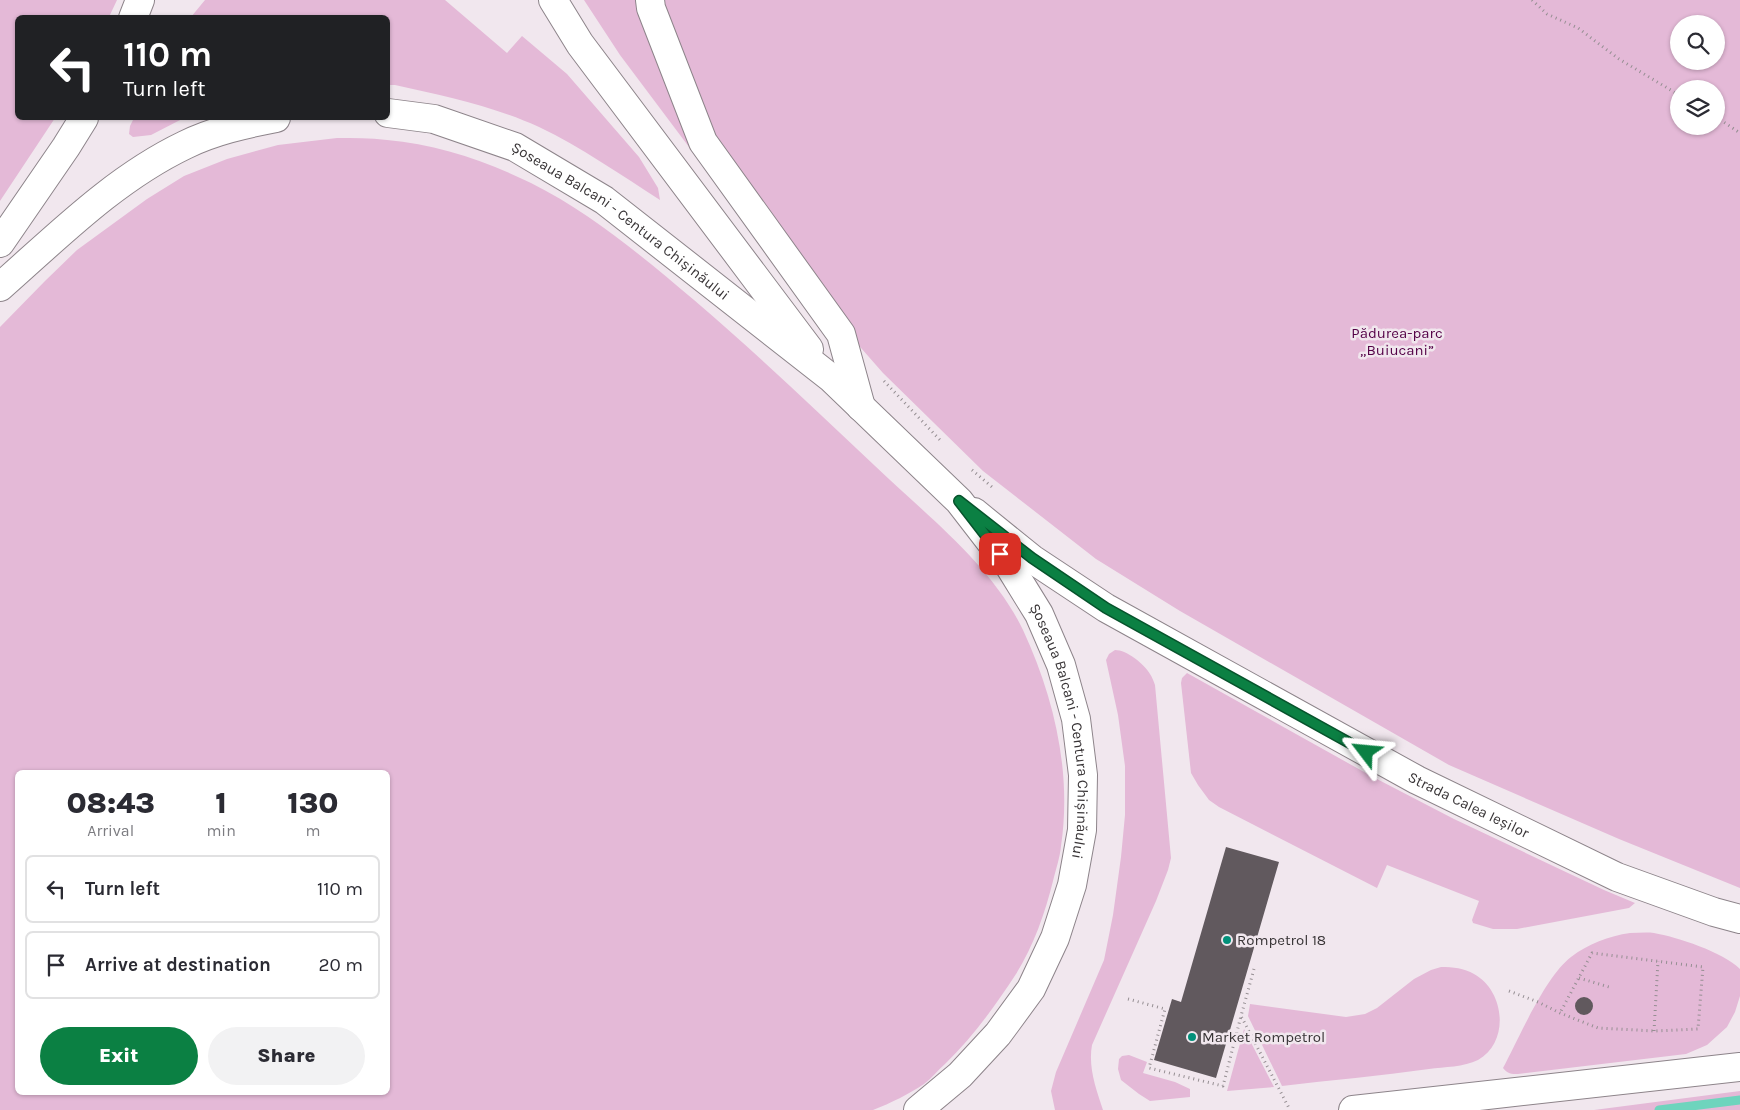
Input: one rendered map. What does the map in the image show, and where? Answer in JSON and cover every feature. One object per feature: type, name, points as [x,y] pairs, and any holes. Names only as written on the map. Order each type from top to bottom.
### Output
[{"type":"main road","points":[[134,15],[140,0]]},
{"type":"main road","name":"Șoseaua Balcani - Centura Chișinăului","points":[[553,0],[590,58],[831,378]]},
{"type":"main road","points":[[650,0],[651,8],[703,142],[841,334],[861,407]]},
{"type":"main road","name":"Șoseaua Balcani - Centura Chișinăului","points":[[390,113],[434,119],[515,147],[596,195],[831,378],[959,501],[1010,567],[1039,614],[1062,665],[1076,719],[1081,756],[1083,775],[1082,830],[1072,885],[1055,938],[1030,989],[998,1034],[973,1062],[918,1110]]},
{"type":"main road","points":[[0,243],[83,120]]},
{"type":"main road","points":[[0,287],[103,196],[157,160],[186,144],[216,132],[267,120]]},
{"type":"main road","name":"Strada Calea Ieșilor","points":[[959,501],[1032,558],[1106,608],[1417,780],[1616,877],[1714,912],[1740,919]]},
{"type":"main road","points":[[1353,1110],[1740,1067]]},
{"type":"path","points":[[1532,0],[1547,14],[1578,28],[1619,59],[1670,90]]},
{"type":"path","points":[[1725,123],[1740,133]]},
{"type":"path","points":[[881,377],[942,442]]},
{"type":"path","points":[[970,469],[992,488]]},
{"type":"path","points":[[1509,991],[1538,1002],[1560,1013],[1598,1028],[1654,1032],[1698,1029],[1703,967],[1592,953],[1560,1013]]},
{"type":"path","points":[[1654,1032],[1658,961]]},
{"type":"path","points":[[1128,999],[1165,1009],[1148,1068],[1222,1086],[1254,969]]},
{"type":"path","points":[[1579,978],[1609,987]]},
{"type":"path","points":[[1242,1016],[1290,1110]]},
{"type":"green space","points":[[0,0],[117,0],[110,15],[15,15],[15,120],[54,120],[0,201]]},
{"type":"green space","points":[[205,0],[445,0],[507,53],[522,36],[567,74],[639,157],[658,188],[660,200],[570,143],[539,127],[504,113],[468,102],[390,85],[390,15],[193,15]]},
{"type":"green space","name":"Pădurea-parc „Buiucani”","points":[[584,0],[1740,0],[1740,888],[1619,839],[1449,765],[1180,611],[1096,559],[983,471],[883,373],[704,167],[620,55]]},
{"type":"green space","points":[[133,120],[180,120],[151,135],[133,137],[129,134]]},
{"type":"green space","points":[[337,138],[381,139],[424,145],[461,155],[531,183],[553,195],[616,237],[717,320],[956,542],[994,584],[1010,606],[1023,630],[1034,655],[1052,708],[1058,735],[1064,790],[1064,818],[1060,854],[1043,917],[1016,974],[974,1032],[955,1054],[924,1084],[900,1098],[873,1110],[0,1110],[0,327],[77,250],[147,199],[184,176],[227,159],[278,145]]},
{"type":"green space","points":[[1115,650],[1125,652],[1139,662],[1150,674],[1155,685],[1171,858],[1156,901],[1092,1045],[1092,1070],[1103,1110],[1055,1110],[1051,1091],[1056,1072],[1104,960],[1113,915],[1121,857],[1125,815],[1125,766],[1118,715],[1106,660],[1109,654]]},
{"type":"green space","points":[[1187,673],[1373,777],[1454,819],[1635,903],[1629,908],[1517,929],[1493,929],[1473,923],[1472,920],[1479,901],[1387,865],[1377,888],[1219,807],[1209,800],[1191,773],[1181,683],[1182,678]]},
{"type":"green space","points":[[1630,933],[1654,933],[1675,938],[1711,951],[1740,969],[1740,996],[1735,1012],[1727,1027],[1707,1045],[1686,1054],[1518,1074],[1505,1070],[1503,1068],[1533,1009],[1561,966],[1578,952],[1592,944],[1607,938]]},
{"type":"green space","points":[[1441,967],[1458,968],[1474,974],[1492,992],[1497,1004],[1500,1017],[1495,1041],[1488,1052],[1478,1060],[1467,1064],[1282,1086],[1248,1016],[1250,1004],[1346,1017],[1365,1014],[1377,1008],[1414,979]]},
{"type":"green space","points":[[1244,1029],[1274,1087],[1227,1091]]},
{"type":"green space","points":[[1129,1055],[1147,1062],[1143,1073],[1175,1082],[1190,1089],[1190,1097],[1150,1101],[1139,1094],[1121,1080],[1118,1069],[1119,1059],[1122,1056]]},
{"type":"green space","points":[[1740,1091],[1740,1110],[1594,1110]]},
{"type":"building","points":[[1226,847],[1279,862],[1216,1078],[1154,1060],[1172,999],[1181,1002]]},
{"type":"building","points":[[1584,997],[1590,1000],[1593,1006],[1590,1012],[1584,1015],[1578,1012],[1575,1006],[1578,1000]]},
{"type":"waterway","points":[[1659,1110],[1740,1100]]},
{"type":"place","name":"Rompetrol 18","points":[[1227,940]]},
{"type":"place","name":"Market Rompetrol","points":[[1192,1037]]},
{"type":"route","points":[[1000,554],[959,501],[1032,558],[1106,608],[1366,752]]}]
